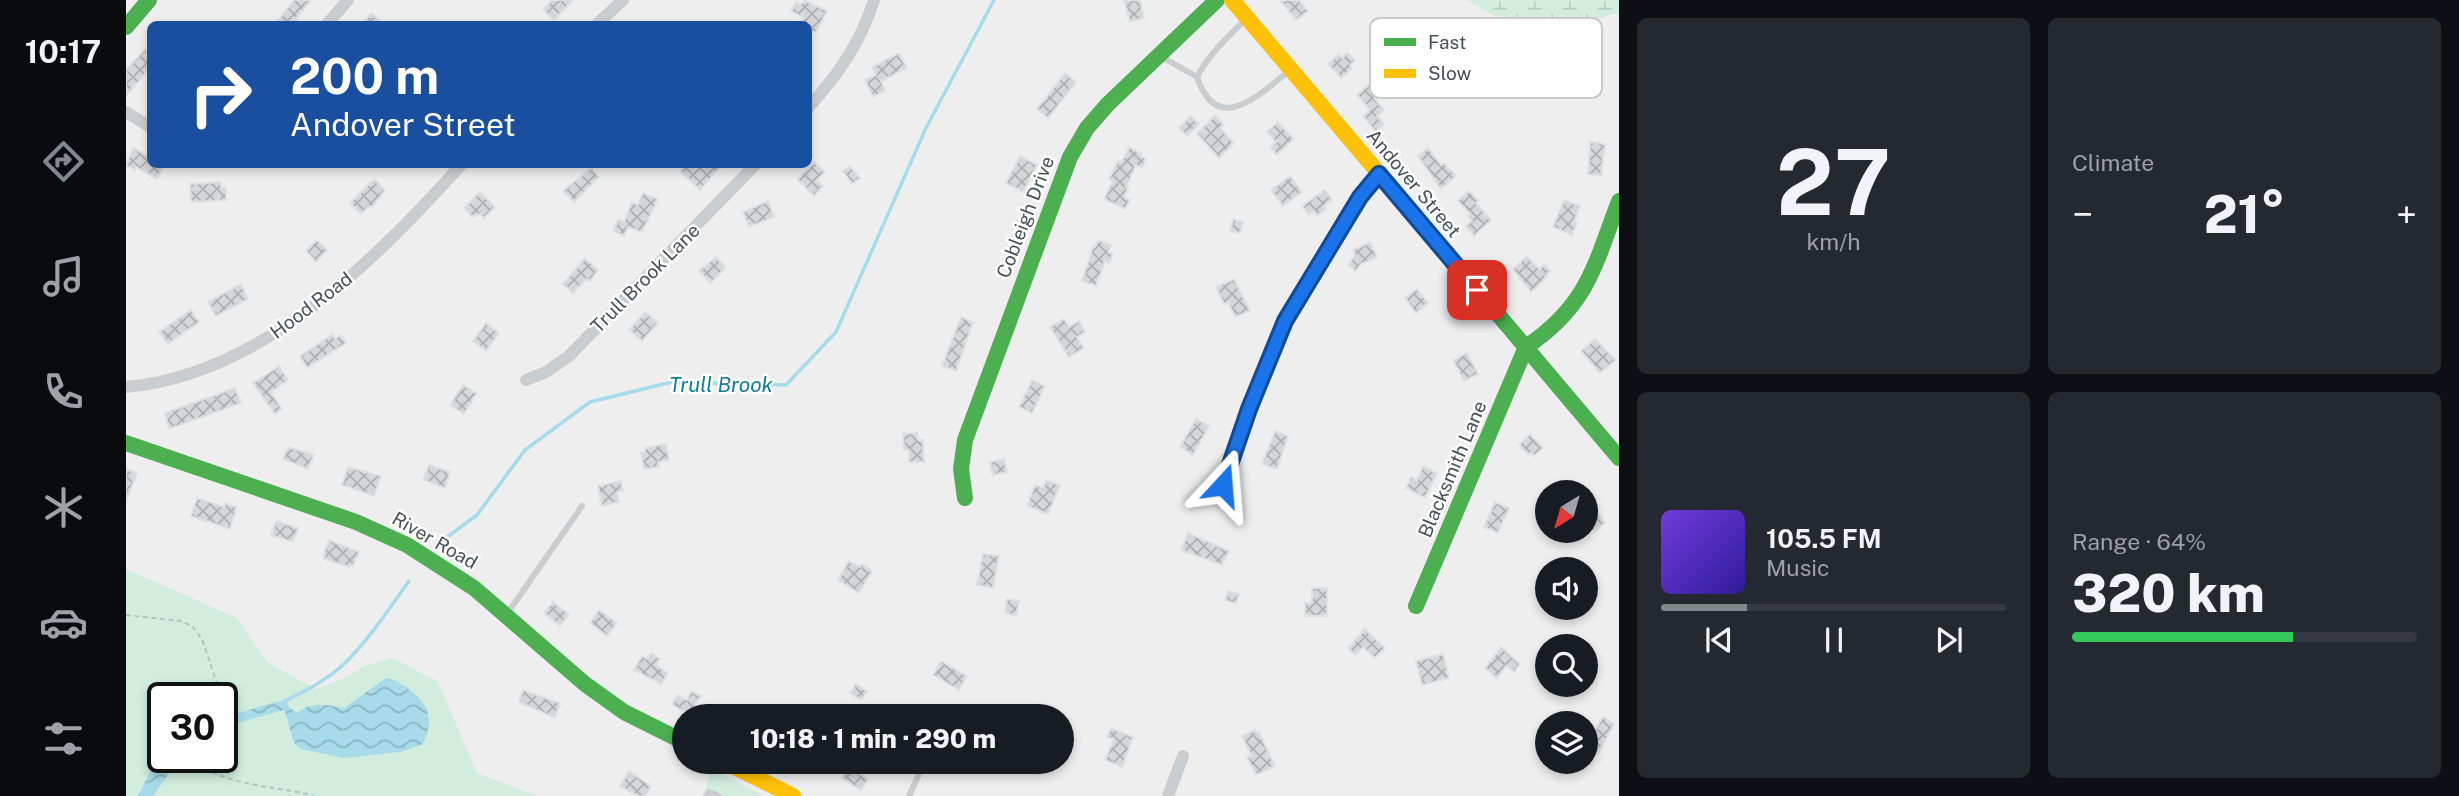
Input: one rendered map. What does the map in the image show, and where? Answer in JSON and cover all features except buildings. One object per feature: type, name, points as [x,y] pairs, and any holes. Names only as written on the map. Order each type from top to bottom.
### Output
[{"type":"main road","points":[[126,27],[149,0]]},
{"type":"main road","name":"Cobleigh Drive","points":[[965,498],[960,478],[965,440],[1070,156],[1087,128],[1217,0]]},
{"type":"main road","name":"Andover Street","points":[[1232,0],[1619,458]]},
{"type":"main road","points":[[1526,347],[1565,319],[1576,305],[1586,287],[1619,201]]},
{"type":"main road","name":"Blacksmith Lane","points":[[1416,606],[1526,347]]},
{"type":"main road","name":"River Road","points":[[126,443],[386,534],[429,557],[474,588],[585,684],[614,705],[672,736]]},
{"type":"main road","points":[[749,774],[793,796]]},
{"type":"street","points":[[330,21],[348,0]]},
{"type":"street","points":[[600,21],[623,0]]},
{"type":"street","points":[[812,103],[857,44],[874,0]]},
{"type":"street","points":[[126,112],[147,125]]},
{"type":"street","name":"Hood Road","points":[[126,387],[165,381],[217,365],[277,333],[342,285],[459,168]]},
{"type":"street","name":"Trull Brook Lane","points":[[526,380],[545,372],[569,356],[752,168]]},
{"type":"street","points":[[1223,485],[1249,409],[1285,321],[1360,197],[1379,174]]},
{"type":"street","points":[[1168,796],[1183,757]]},
{"type":"lane","points":[[1197,78],[1209,57],[1247,18]]},
{"type":"lane","points":[[1159,55],[1197,78],[1203,94],[1212,103],[1224,108],[1253,100],[1291,70]]},
{"type":"lane","points":[[506,615],[582,506]]},
{"type":"lane","points":[[909,796],[919,774]]},
{"type":"lane","points":[[706,796],[709,792],[719,796]]},
{"type":"path","points":[[126,615],[181,621],[192,626],[202,639],[217,682]]},
{"type":"path","points":[[217,773],[224,777],[314,796]]},
{"type":"green space","points":[[1466,0],[1619,0],[1619,14],[1613,13],[1602,18],[1503,18]]},
{"type":"green space","points":[[126,569],[237,618],[268,663],[316,689],[349,676],[364,666],[393,658],[438,682],[477,773],[537,796],[126,796]]},
{"type":"green space","points":[[710,774],[722,774],[764,796],[703,796]]},
{"type":"water","points":[[386,678],[394,680],[414,693],[425,705],[429,719],[427,735],[423,744],[400,752],[344,758],[301,749],[294,741],[284,710],[238,722],[238,713],[275,702],[286,701],[297,713],[314,705],[344,708]]},
{"type":"water","points":[[150,773],[169,773],[153,796],[138,796]]},
{"type":"waterway","name":"Trull Brook","points":[[443,540],[477,515],[525,450],[590,402],[672,382],[786,385],[836,332],[926,128],[994,0]]},
{"type":"waterway","name":"Trull Brook","points":[[281,703],[323,680],[346,662],[409,581]]},
{"type":"traffic: fast","points":[[126,27],[149,0]]},
{"type":"traffic: fast","points":[[965,498],[961,469],[965,440],[1070,157],[1087,128],[1108,104],[1217,0]]},
{"type":"traffic: fast","points":[[1399,197],[1619,458]]},
{"type":"traffic: fast","points":[[1416,606],[1526,347],[1563,316],[1576,300],[1595,265],[1619,201]]},
{"type":"traffic: fast","points":[[126,443],[356,522],[407,545],[474,588],[585,684],[624,712],[672,736]]},
{"type":"traffic: slow","points":[[1232,0],[1399,197]]},
{"type":"traffic: slow","points":[[749,774],[793,796]]},
{"type":"route","points":[[1223,485],[1249,409],[1285,321],[1360,197],[1379,174],[1477,290]]}]
